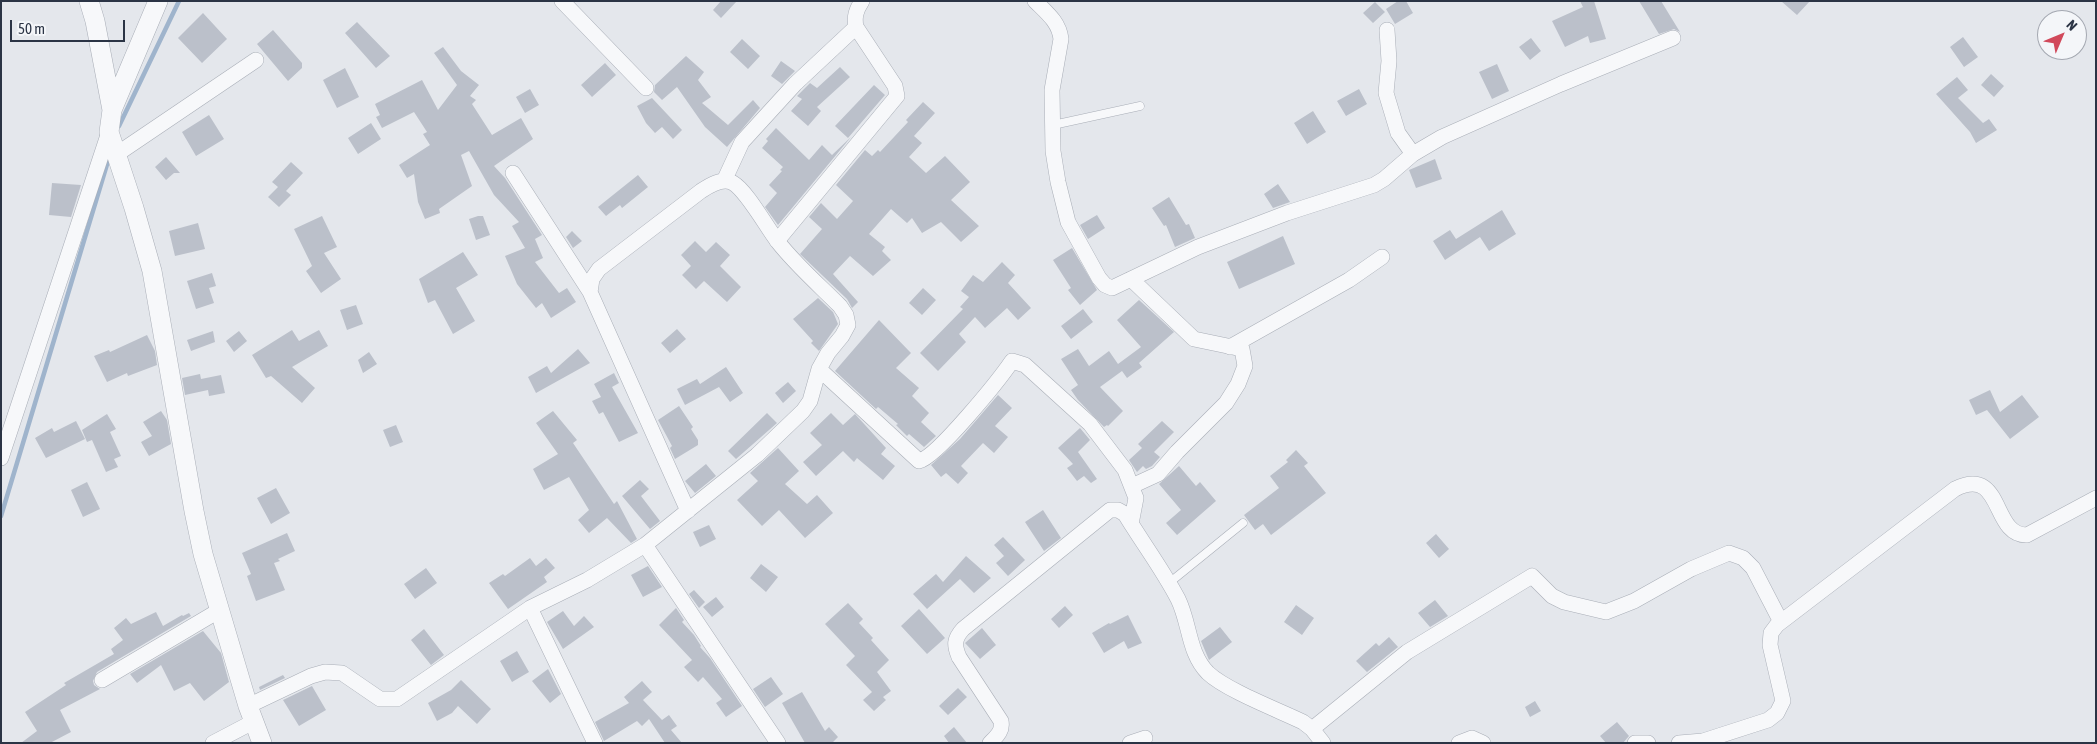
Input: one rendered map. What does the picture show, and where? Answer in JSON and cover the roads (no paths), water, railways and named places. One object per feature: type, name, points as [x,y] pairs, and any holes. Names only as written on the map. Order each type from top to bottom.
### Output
[{"type":"street","points":[[90,1],[96,21],[112,110]]},
{"type":"street","points":[[1,458],[109,132],[112,110],[158,1]]},
{"type":"street","points":[[562,1],[646,88]]},
{"type":"street","points":[[777,241],[897,96],[898,91],[856,27],[854,18],[862,1]]},
{"type":"street","points":[[1035,1],[1050,16],[1060,31],[1061,39],[1052,90],[1054,151],[1058,182],[1068,222],[1077,241],[1105,285],[1112,288],[1198,247],[1287,213],[1374,185],[1413,154],[1442,137],[1561,84],[1673,38]]},
{"type":"street","points":[[724,181],[742,142],[795,84],[856,27]]},
{"type":"street","points":[[1387,30],[1389,61],[1386,93],[1398,133],[1413,154]]},
{"type":"street","points":[[116,154],[256,60]]},
{"type":"street","points":[[109,132],[152,271],[203,554],[251,714],[262,743]]},
{"type":"street","points":[[513,174],[590,292],[688,511]]},
{"type":"street","points":[[213,743],[251,714],[311,676],[325,672],[342,673],[380,699],[397,699],[530,608],[587,580],[645,545],[757,455],[803,411],[810,401],[819,369],[848,325],[846,315],[840,306],[777,241],[742,192],[733,183],[724,181],[712,184],[701,191],[599,269],[592,279],[590,292]]},
{"type":"street","points":[[1230,347],[1349,280],[1382,258]]},
{"type":"street","points":[[1131,279],[1194,339],[1242,349],[1245,366],[1238,384],[1226,403],[1176,452],[1158,474],[1132,486]]},
{"type":"street","points":[[819,369],[919,461],[925,460],[949,436],[1012,361],[1025,365],[1090,424],[1125,470],[1136,498],[1131,524]]},
{"type":"street","points":[[1679,743],[1703,742],[1768,720],[1777,713],[1783,701],[1771,634],[1780,622],[1955,489],[1965,484],[1976,483],[1986,488],[2011,529],[2020,535],[2027,535],[2096,498]]},
{"type":"street","points":[[990,743],[1000,733],[1001,721],[958,657],[954,646],[956,637],[963,629],[1110,510],[1118,510],[1125,514],[1168,584],[1182,608],[1195,654],[1201,666],[1210,675],[1226,685],[1303,722],[1324,743]]},
{"type":"street","points":[[645,545],[778,743]]},
{"type":"street","points":[[1312,729],[1407,652],[1532,576],[1552,596],[1564,602],[1606,612],[1634,601],[1691,569],[1730,553],[1743,558],[1753,568],[1780,622]]},
{"type":"street","points":[[530,608],[595,743]]},
{"type":"street","points":[[102,680],[220,610]]},
{"type":"street","points":[[1130,743],[1145,738]]},
{"type":"street","points":[[1459,743],[1472,738],[1483,743]]},
{"type":"street","points":[[1634,743],[1648,743]]},
{"type":"lane","points":[[1053,125],[1140,106]]},
{"type":"lane","points":[[1168,584],[1243,523]]},
{"type":"waterway","points":[[119,126],[179,1]]},
{"type":"waterway","points":[[1,516],[108,161]]}]
